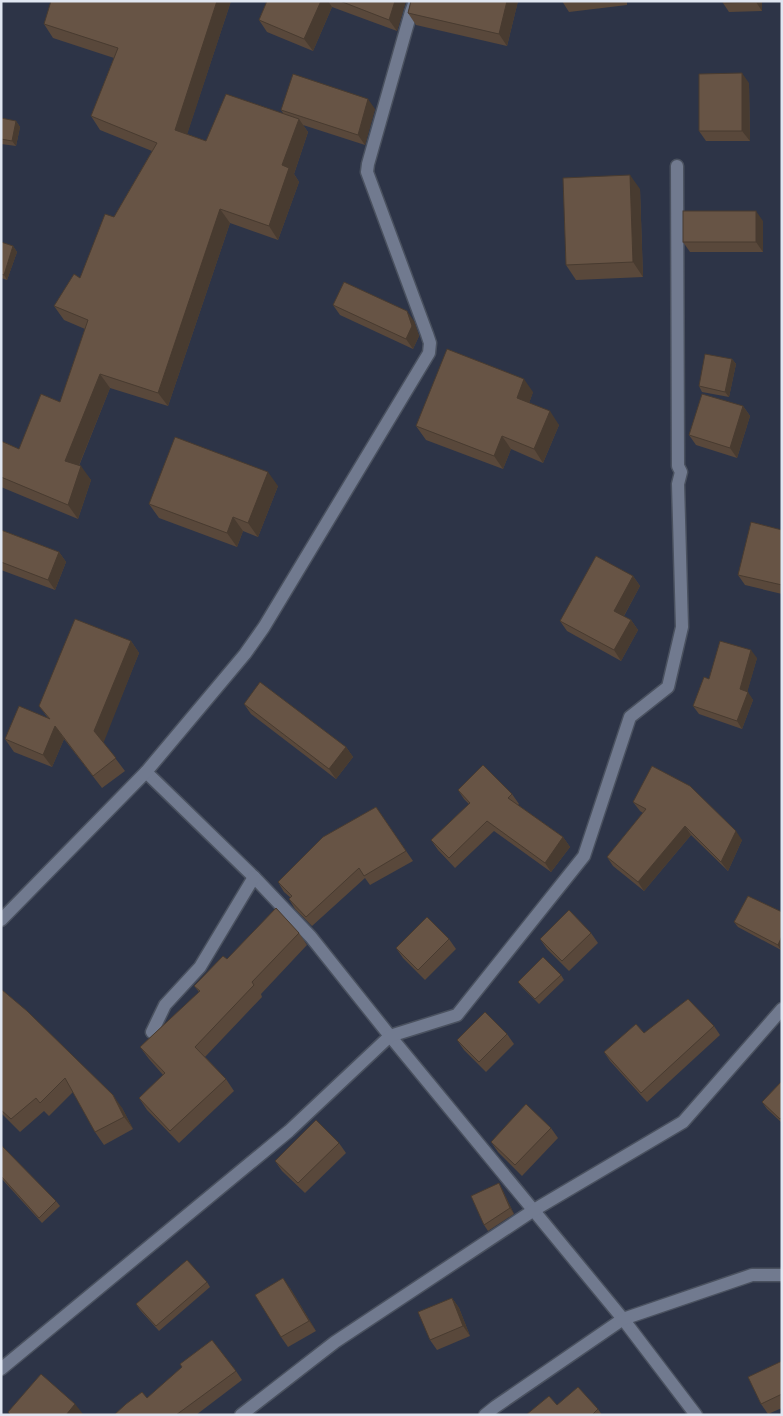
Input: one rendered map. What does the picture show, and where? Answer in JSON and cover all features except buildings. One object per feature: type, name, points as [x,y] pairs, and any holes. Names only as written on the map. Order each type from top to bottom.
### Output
[{"type":"street","points":[[1,920],[146,772],[245,654],[264,626],[429,353],[430,343],[427,334],[367,172],[411,12],[416,1]]},
{"type":"street","points":[[1,1369],[289,1131],[390,1036],[457,1015],[584,856],[630,717],[668,687],[682,627],[678,484],[681,472],[678,466],[677,166]]},
{"type":"street","points":[[146,772],[254,877],[311,937],[623,1319],[696,1415]]},
{"type":"street","points":[[152,1032],[165,1005],[200,967],[254,877]]},
{"type":"street","points":[[241,1415],[335,1342],[534,1210],[683,1122],[782,1009]]},
{"type":"street","points":[[486,1415],[623,1319],[752,1275],[782,1275]]}]
